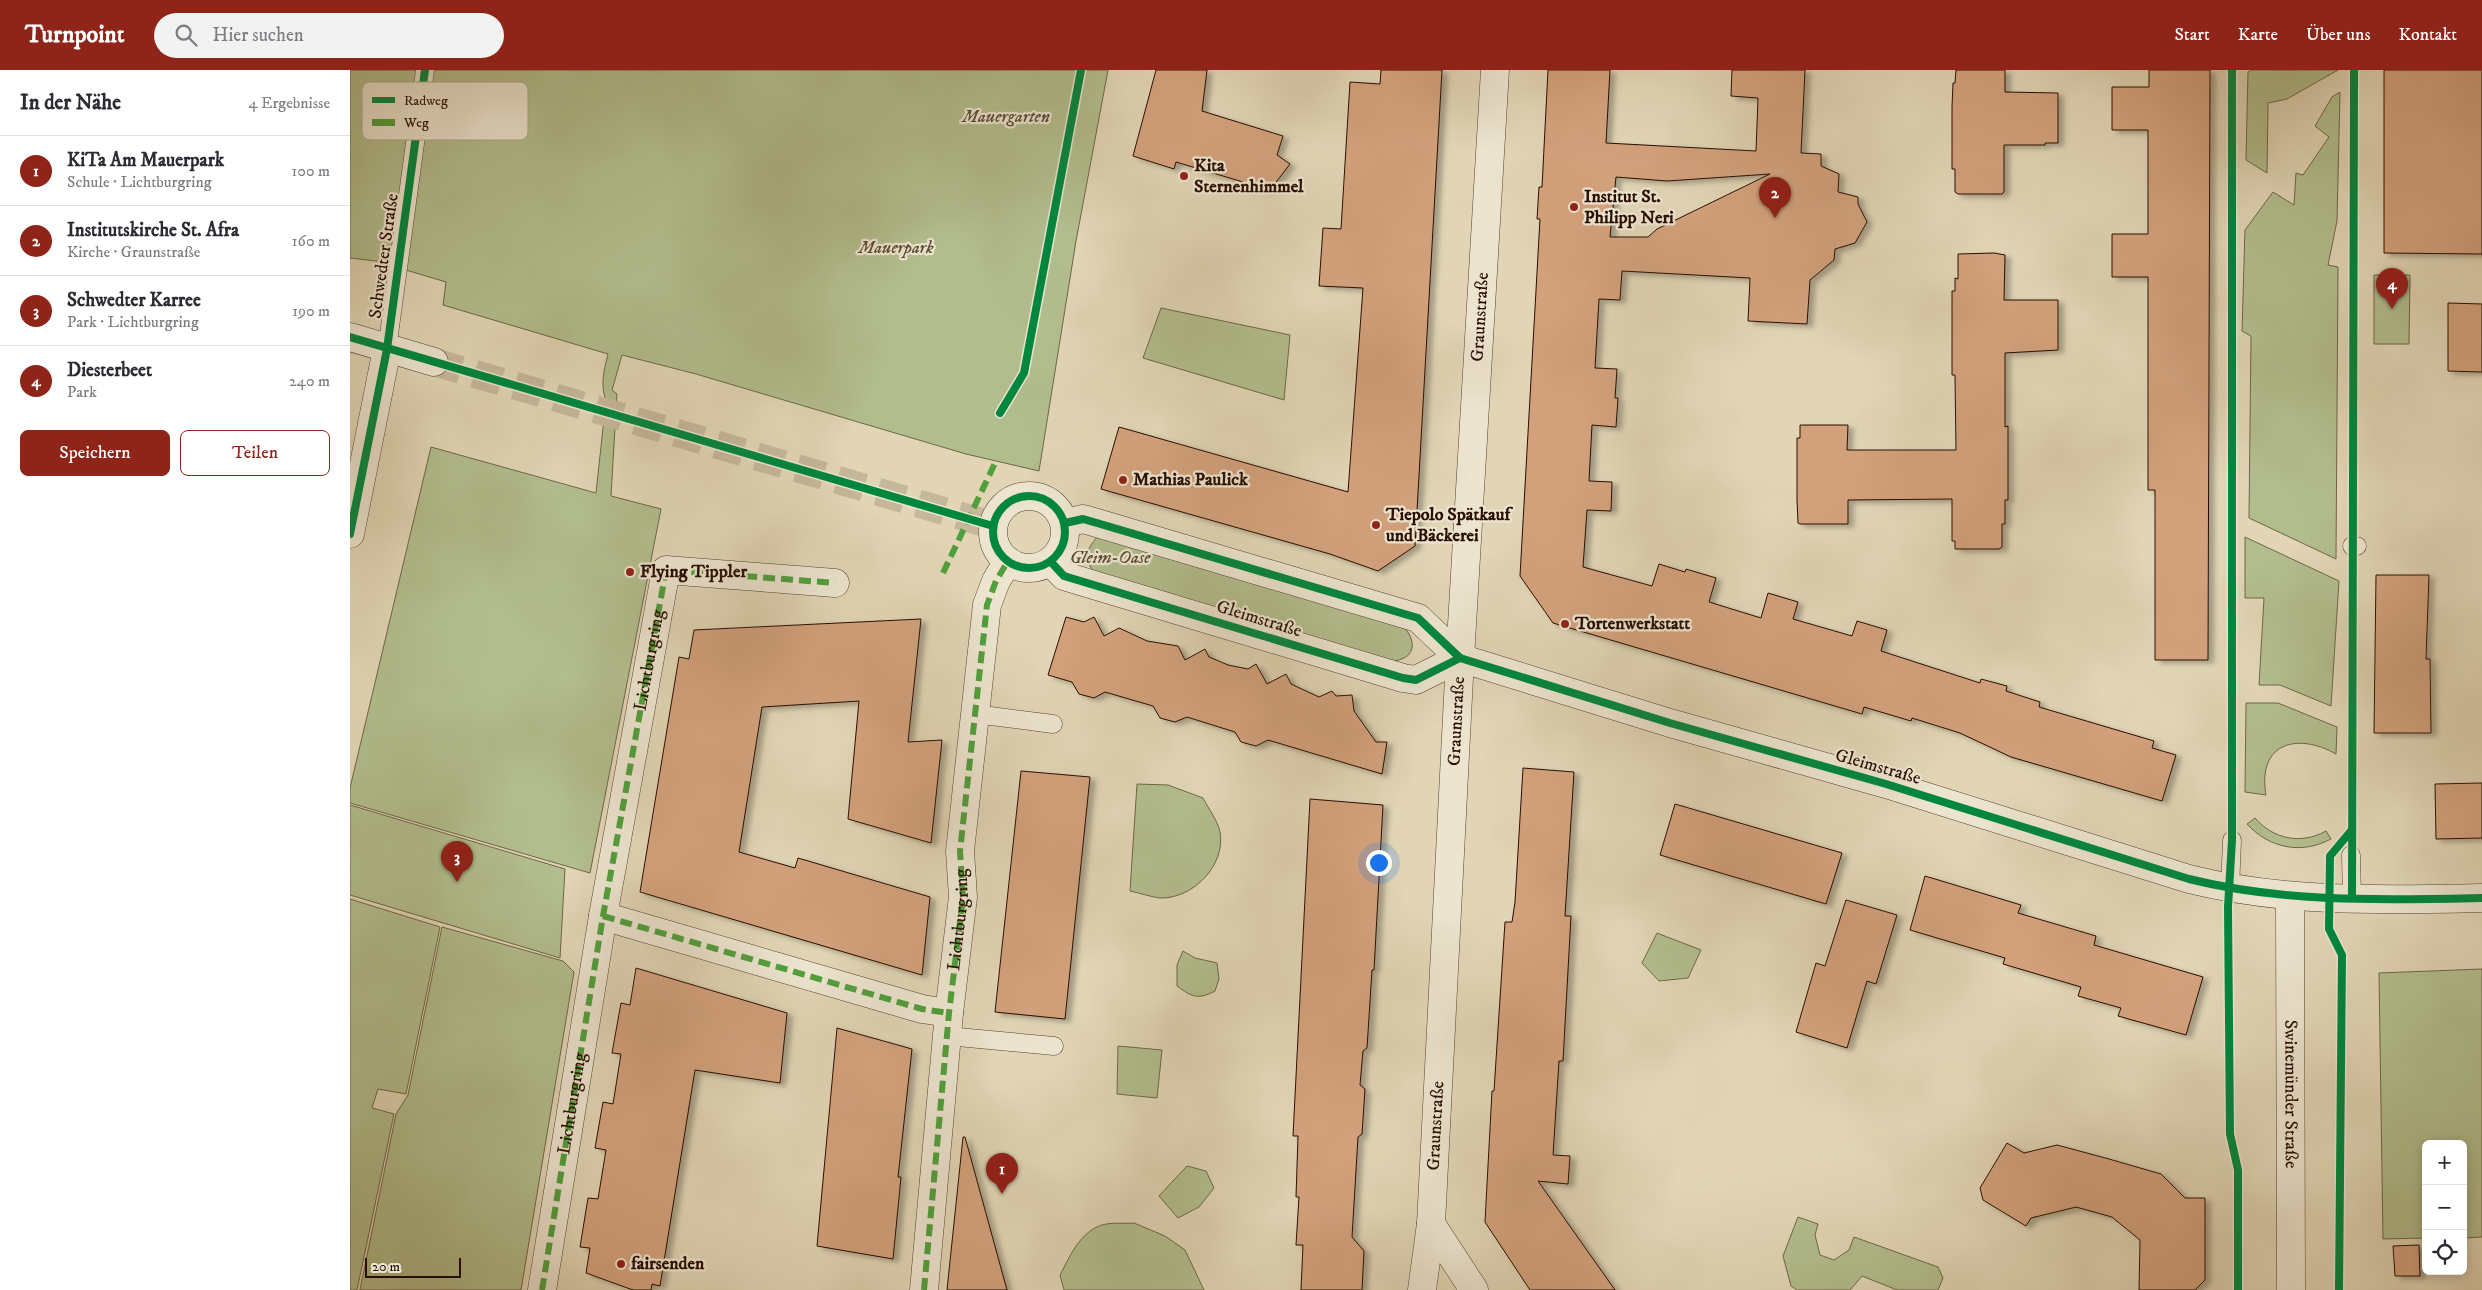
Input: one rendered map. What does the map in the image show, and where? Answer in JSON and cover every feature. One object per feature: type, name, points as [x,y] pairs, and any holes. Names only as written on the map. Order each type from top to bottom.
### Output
[{"type":"street","name":"Graunstraße","points":[[1422,1290],[1431,1224],[1460,658],[1494,70]]},
{"type":"street","points":[[350,337],[434,362]]},
{"type":"street","name":"Schwedter Straße","points":[[350,534],[387,348]]},
{"type":"street","points":[[1028,496],[1040,497],[1052,503],[1060,512],[1065,523],[1064,544],[1051,562],[1041,567],[1030,569],[1018,567],[1008,562],[996,546],[989,524],[1006,504],[1016,498],[1028,496]]},
{"type":"street","name":"Gleimstraße","points":[[1065,523],[1083,519],[1418,618],[1460,658],[1670,723],[1886,784],[2189,879],[2230,889],[2290,896],[2482,898]]},
{"type":"street","name":"Lichtburgring","points":[[924,1290],[948,1025],[963,897],[960,850],[987,605],[996,581],[1008,562]]},
{"type":"street","name":"Gleimstraße","points":[[1051,562],[1064,576],[1403,678],[1416,680],[1460,658]]},
{"type":"street","name":"Lichtburgring","points":[[542,1290],[603,916],[666,570],[834,583]]},
{"type":"street","name":"Swinemünder Straße","points":[[2290,896],[2291,1290]]},
{"type":"street","points":[[603,916],[922,1009],[948,1025]]},
{"type":"street","points":[[1431,1224],[1474,1290]]},
{"type":"lane","name":"Schwedter Straße","points":[[387,348],[415,140]]},
{"type":"lane","points":[[975,714],[1053,724]]},
{"type":"lane","points":[[2230,889],[2232,840]]},
{"type":"lane","points":[[2351,855],[2352,898]]},
{"type":"lane","points":[[948,1025],[1054,1046]]},
{"type":"green space","name":"Mauerpark","points":[[350,70],[1108,70],[1076,241],[1039,471],[966,454],[696,374],[622,355],[612,390],[617,394],[611,496],[661,509],[590,873],[350,803],[350,788],[431,447],[596,493],[606,400],[603,389],[603,377],[608,354],[443,305],[446,282],[376,261],[350,258]]},
{"type":"green space","points":[[2252,70],[2338,70],[2287,99],[2268,103],[2267,173],[2246,160],[2248,72]]},
{"type":"green space","points":[[2340,92],[2337,221],[2328,265],[2338,267],[2336,559],[2249,518],[2251,336],[2242,331],[2245,230],[2273,192],[2294,205],[2296,173],[2303,175],[2329,137],[2315,126],[2332,97]]},
{"type":"green space","points":[[2374,275],[2410,275],[2409,344],[2374,344]]},
{"type":"green space","points":[[1161,308],[1290,335],[1284,400],[1143,358]]},
{"type":"green space","name":"Gleim-Oase","points":[[1098,536],[1402,625],[1411,637],[1412,649],[1406,657],[1391,661],[1098,576],[1090,566],[1087,556],[1090,547]]},
{"type":"green space","points":[[2245,537],[2339,581],[2331,706],[2280,685],[2259,685],[2264,598],[2245,598]]},
{"type":"green space","points":[[2246,703],[2278,703],[2337,727],[2336,754],[2321,747],[2307,744],[2294,744],[2283,747],[2274,753],[2268,764],[2265,777],[2266,795],[2245,792]]},
{"type":"green space","points":[[1137,784],[1168,785],[1203,798],[1217,823],[1220,832],[1218,856],[1205,878],[1184,893],[1160,898],[1130,891]]},
{"type":"green space","points":[[350,805],[565,869],[560,958],[350,895]]},
{"type":"green space","points":[[2255,818],[2270,831],[2288,838],[2307,838],[2326,831],[2331,839],[2320,844],[2297,848],[2275,844],[2265,839],[2247,824]]},
{"type":"green space","points":[[350,899],[440,927],[406,1094],[378,1089],[372,1108],[394,1114],[357,1290],[350,1290]]},
{"type":"green space","points":[[442,927],[563,961],[574,972],[521,1290],[360,1290],[396,1114],[408,1095]]},
{"type":"green space","points":[[1657,933],[1701,950],[1688,978],[1659,981],[1642,963]]},
{"type":"green space","points":[[1183,951],[1195,958],[1217,963],[1219,979],[1215,991],[1204,996],[1195,996],[1177,986],[1177,965]]},
{"type":"green space","points":[[2482,969],[2482,1237],[2467,1238],[2467,1140],[2422,1140],[2422,1238],[2383,1239],[2379,973]]},
{"type":"green space","points":[[1118,1046],[1162,1050],[1157,1098],[1117,1094]]},
{"type":"green space","points":[[1187,1166],[1206,1171],[1214,1188],[1199,1207],[1178,1218],[1159,1196]]},
{"type":"green space","points":[[1798,1217],[1818,1224],[1815,1235],[1820,1255],[1834,1260],[1849,1250],[1854,1237],[1938,1267],[1943,1278],[1938,1290],[1897,1290],[1862,1276],[1850,1290],[1797,1290],[1791,1286],[1783,1256]]},
{"type":"green space","points":[[1134,1223],[1165,1236],[1185,1250],[1204,1290],[1064,1290],[1060,1275],[1076,1246],[1088,1233],[1094,1228],[1106,1224]]},
{"type":"building","points":[[1156,70],[1207,70],[1202,111],[1283,136],[1277,155],[1290,164],[1270,190],[1176,162],[1174,169],[1133,156]]},
{"type":"building","points":[[1381,70],[1442,70],[1415,546],[1378,571],[1330,554],[1101,489],[1119,427],[1348,492],[1363,288],[1319,286],[1323,228],[1341,229],[1350,82],[1380,84]]},
{"type":"building","points":[[1548,70],[1610,70],[1606,143],[1756,151],[1758,98],[1731,96],[1732,70],[1805,70],[1801,153],[1821,154],[1821,166],[1839,174],[1838,192],[1858,197],[1858,204],[1867,222],[1855,243],[1835,249],[1834,260],[1810,280],[1807,324],[1748,321],[1750,278],[1622,271],[1620,300],[1599,299],[1595,368],[1617,369],[1615,398],[1618,398],[1616,427],[1592,425],[1589,481],[1612,482],[1611,511],[1587,510],[1583,567],[1652,586],[1659,564],[1685,572],[1686,569],[1716,578],[1709,602],[1761,618],[1768,593],[1798,602],[1793,619],[1852,636],[1857,621],[1887,630],[1881,651],[1980,683],[1981,679],[2007,686],[2006,691],[2040,702],[2039,707],[2154,741],[2152,748],[2176,755],[2162,801],[2011,757],[1960,733],[1912,718],[1911,721],[1864,707],[1862,714],[1553,623],[1520,576],[1540,219],[1537,219],[1539,187],[1542,187]],"holes":[[[1770,174],[1657,229],[1648,237],[1610,237],[1616,177],[1667,181]]]},
{"type":"building","points":[[1956,70],[2005,70],[2005,92],[2058,93],[2058,143],[2045,143],[2045,145],[2004,145],[2004,192],[2002,194],[1958,194],[1955,192],[1955,169],[1952,169],[1952,107],[1953,83],[1955,83]]},
{"type":"building","points":[[2149,70],[2210,70],[2208,660],[2155,660],[2155,490],[2148,490],[2148,277],[2112,277],[2112,234],[2148,234],[2148,130],[2112,130],[2112,87],[2149,87]]},
{"type":"building","points":[[2384,70],[2482,70],[2482,254],[2384,253]]},
{"type":"building","points":[[1994,253],[2005,255],[2004,300],[2058,300],[2058,350],[2005,353],[2005,427],[2008,426],[2008,500],[2005,500],[2005,524],[2002,524],[2002,547],[1999,549],[1955,549],[1955,541],[1952,541],[1952,499],[1848,500],[1848,524],[1798,523],[1797,438],[1800,438],[1800,425],[1848,425],[1847,450],[1956,450],[1955,375],[1952,375],[1952,291],[1955,291],[1955,278],[1958,279],[1958,254]]},
{"type":"building","points":[[2448,303],[2482,304],[2482,372],[2448,371]]},
{"type":"building","points":[[2376,575],[2429,575],[2426,659],[2430,659],[2431,733],[2374,733]]},
{"type":"building","points":[[1066,617],[1084,622],[1094,617],[1104,636],[1119,628],[1147,641],[1178,646],[1185,660],[1205,649],[1209,657],[1228,665],[1248,669],[1256,664],[1267,684],[1286,674],[1291,684],[1319,697],[1332,691],[1336,696],[1352,695],[1354,711],[1376,742],[1387,742],[1382,774],[1268,740],[1256,746],[1241,742],[1235,732],[1187,717],[1175,722],[1160,718],[1153,706],[1105,692],[1094,698],[1079,694],[1072,682],[1048,675]]},
{"type":"building","points":[[921,619],[908,742],[942,740],[931,843],[848,819],[859,701],[762,707],[739,852],[795,868],[798,858],[930,897],[922,975],[640,892],[679,657],[689,659],[694,630]]},
{"type":"building","points":[[1523,768],[1574,772],[1565,916],[1571,916],[1563,1061],[1559,1061],[1553,1155],[1570,1156],[1568,1184],[1538,1181],[1615,1290],[1530,1290],[1485,1222],[1492,1091],[1494,1091],[1505,922],[1512,922],[1515,902]]},
{"type":"building","points":[[1021,771],[1090,777],[1065,1019],[995,1012]]},
{"type":"building","points":[[2482,783],[2482,838],[2436,839],[2435,784]]},
{"type":"building","points":[[1310,799],[1383,805],[1374,970],[1372,970],[1367,1048],[1363,1051],[1360,1085],[1365,1089],[1362,1134],[1358,1137],[1352,1237],[1364,1251],[1362,1290],[1301,1290],[1303,1245],[1296,1245],[1299,1197],[1296,1197],[1298,1136],[1293,1136]]},
{"type":"building","points":[[1675,804],[1842,853],[1826,904],[1660,855]]},
{"type":"building","points":[[1925,876],[2021,905],[2018,913],[2096,936],[2094,945],[2203,977],[2186,1035],[2118,1016],[2121,1008],[2078,996],[2081,987],[2003,964],[2005,958],[1910,930]]},
{"type":"building","points":[[1846,900],[1897,915],[1876,984],[1867,981],[1847,1048],[1796,1032],[1816,963],[1825,966]]},
{"type":"building","points":[[636,968],[787,1013],[780,1083],[695,1070],[660,1286],[652,1284],[651,1290],[633,1290],[586,1273],[590,1248],[580,1247],[588,1198],[598,1199],[606,1150],[595,1148],[603,1102],[613,1104],[621,1054],[612,1053],[621,1003],[630,1005]]},
{"type":"building","points":[[837,1028],[912,1049],[898,1177],[901,1177],[893,1259],[817,1246]]},
{"type":"building","points":[[963,1137],[965,1137],[1007,1290],[947,1290]]},
{"type":"building","points":[[2007,1143],[2024,1153],[2057,1145],[2109,1159],[2161,1174],[2185,1198],[2205,1198],[2205,1280],[2195,1290],[2139,1290],[2140,1240],[2112,1217],[2076,1207],[2031,1218],[2026,1226],[1983,1200],[1980,1188]]},
{"type":"building","points":[[2419,1245],[2420,1276],[2395,1276],[2393,1246]]},
{"type":"tunnel","points":[[434,362],[985,523]]},
{"type":"marked path","points":[[943,573],[996,461]]},
{"type":"marked path","points":[[924,1290],[949,1013],[963,897],[960,851],[987,605],[996,581],[1008,561]]},
{"type":"marked path","points":[[542,1290],[603,916],[666,570],[835,583]]},
{"type":"marked path","points":[[603,916],[922,1009],[949,1013]]},
{"type":"cycle path","points":[[423,82],[425,70]]},
{"type":"cycle path","points":[[1000,413],[1024,373],[1081,70]]},
{"type":"cycle path","points":[[2232,70],[2232,840],[2228,907],[2230,1134],[2238,1170],[2238,1290]]},
{"type":"cycle path","points":[[2352,898],[2354,70]]},
{"type":"cycle path","points":[[350,534],[387,349],[415,140]]},
{"type":"cycle path","points":[[350,337],[993,526]]},
{"type":"cycle path","points":[[1036,496],[1055,506],[1063,518],[1065,532],[1063,546],[1055,558],[1043,566],[1022,568],[1003,558],[995,546],[993,525],[1003,506],[1015,498],[1036,496]]},
{"type":"cycle path","points":[[1065,523],[1083,519],[1418,618],[1460,658],[1670,723],[1886,784],[2189,879],[2225,887],[2298,896],[2372,899],[2482,898]]},
{"type":"cycle path","points":[[1051,562],[1064,576],[1403,678],[1416,680],[1460,658]]},
{"type":"cycle path","points":[[2339,1290],[2342,955],[2329,929],[2330,856],[2351,831]]},
{"type":"place","name":"Kita Sternenhimmel","points":[[1184,176]]},
{"type":"place","name":"Institut St. Philipp Neri","points":[[1574,207]]},
{"type":"place","name":"Institutskirche St. Afra","points":[[1775,218]]},
{"type":"place","name":"Diesterbeet","points":[[2392,309]]},
{"type":"place","name":"Mathias Paulick","points":[[1123,480]]},
{"type":"place","name":"Tiepolo Spätkauf und Bäckerei","points":[[1376,525]]},
{"type":"place","name":"Flying Tippler","points":[[630,572]]},
{"type":"place","name":"Tortenwerkstatt","points":[[1565,624]]},
{"type":"place","name":"Schwedter Karree","points":[[457,882]]},
{"type":"place","name":"KiTa Am Mauerpark","points":[[1002,1194]]},
{"type":"place","name":"fairsenden","points":[[621,1264]]},
{"type":"park label","name":"Mauergarten","points":[[1006,117]]}]
